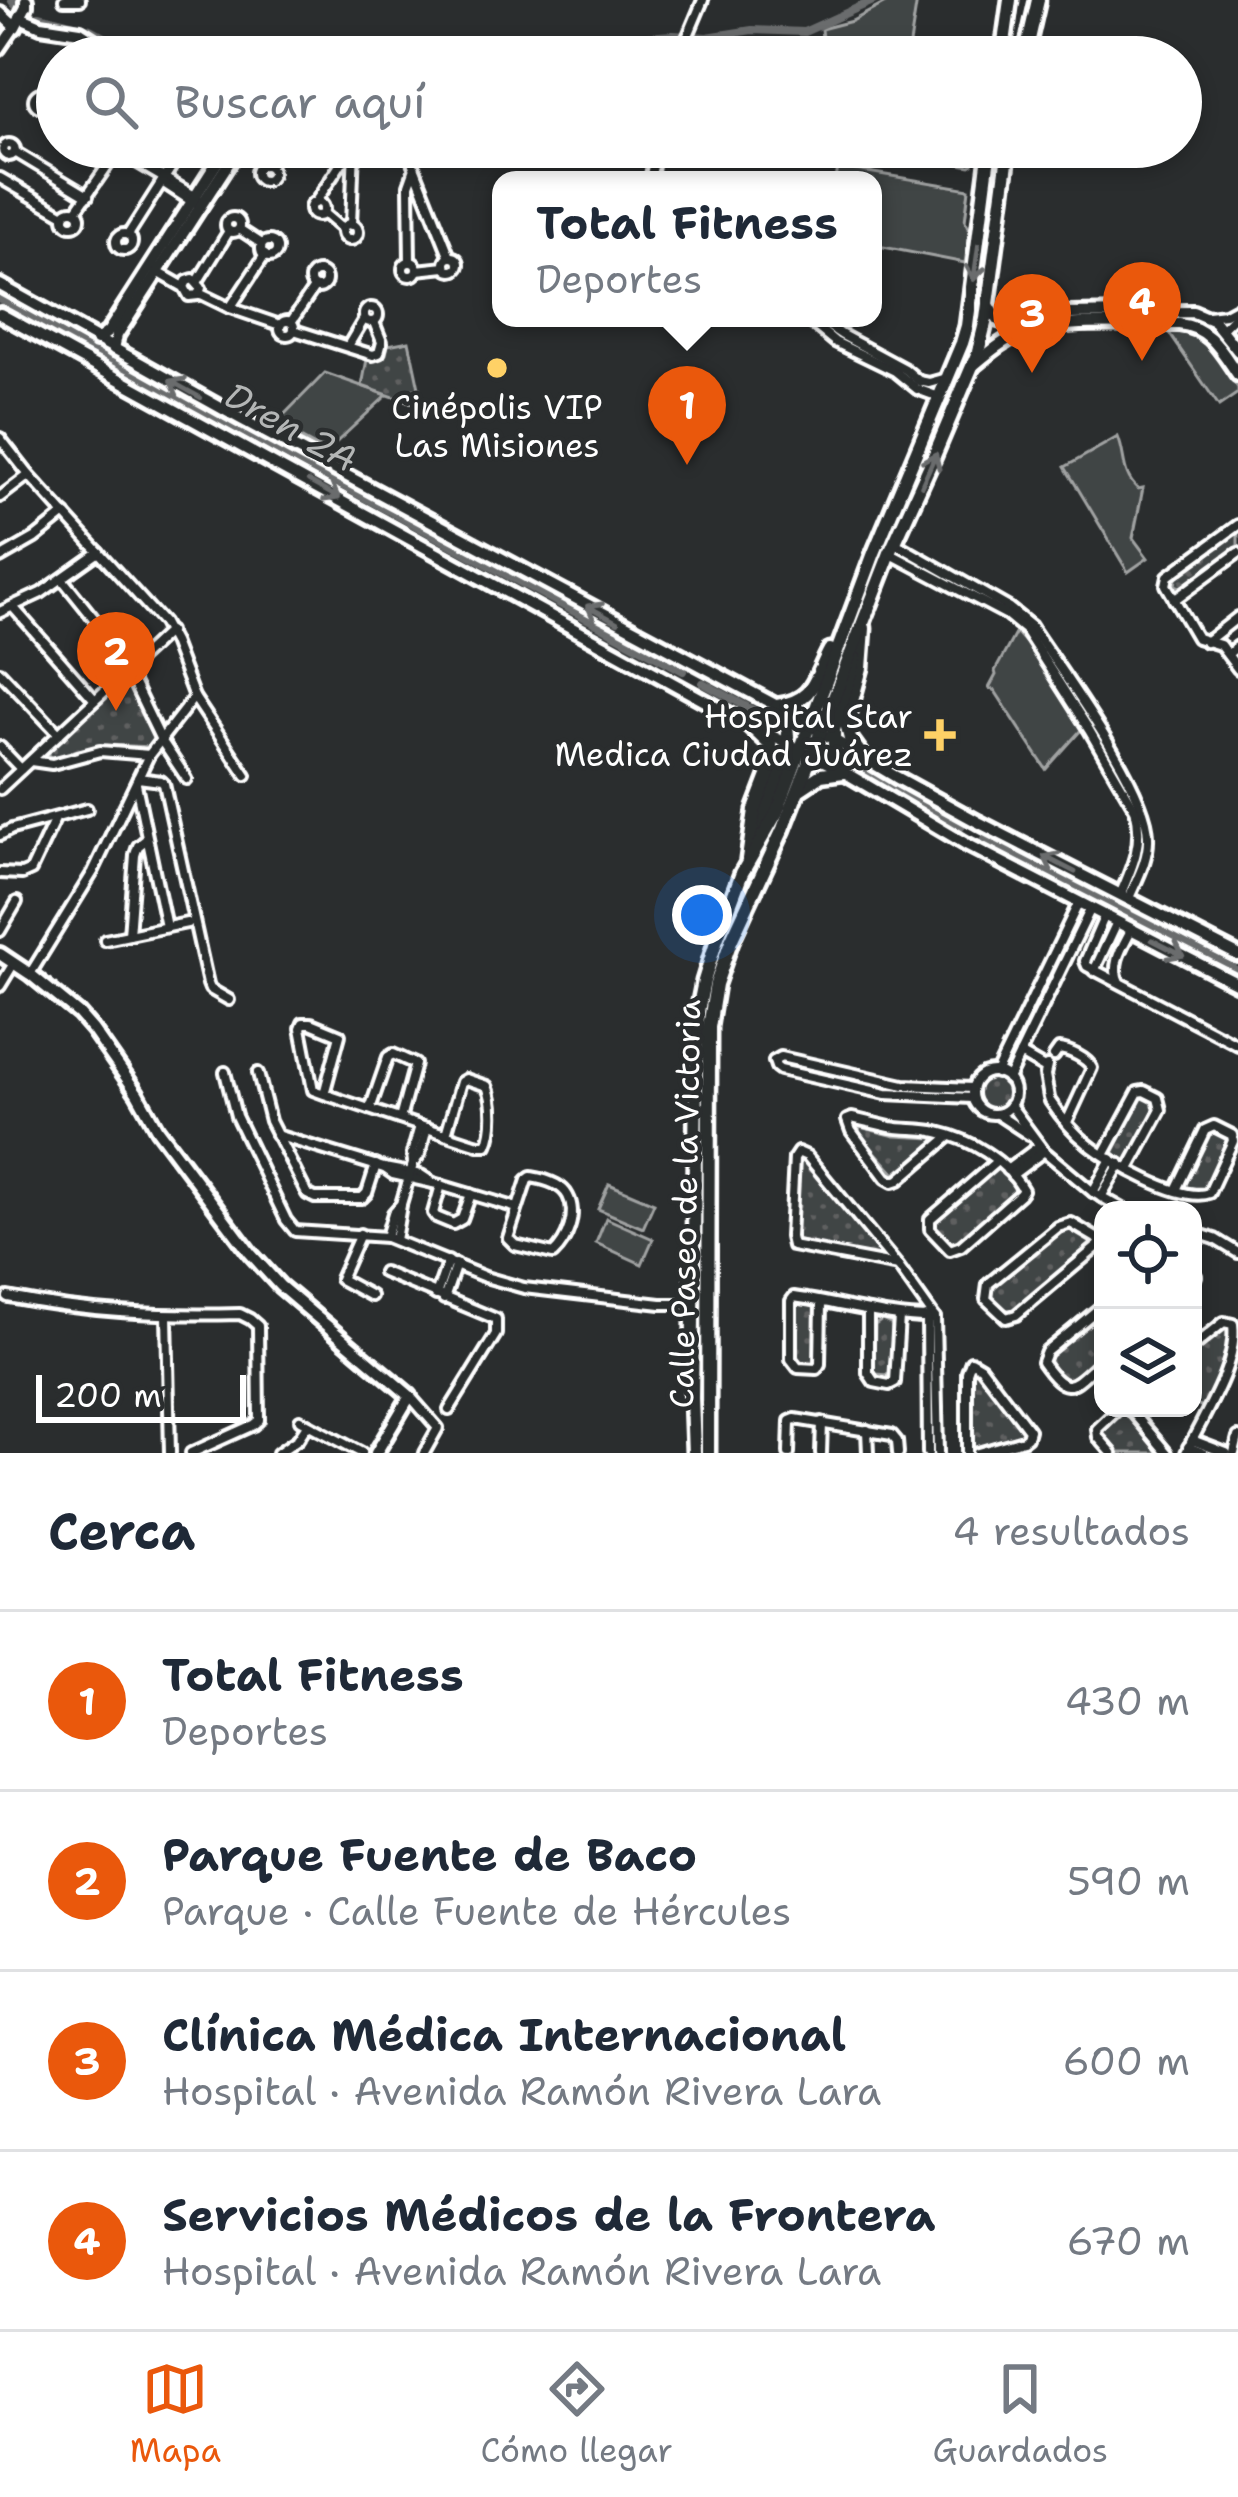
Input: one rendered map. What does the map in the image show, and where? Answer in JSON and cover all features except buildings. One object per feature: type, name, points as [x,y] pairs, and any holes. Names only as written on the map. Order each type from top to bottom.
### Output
[{"type":"main road","points":[[18,22],[26,0]]},
{"type":"main road","points":[[1005,36],[1010,0]]},
{"type":"main road","points":[[1029,36],[1038,0]]},
{"type":"main road","points":[[0,14],[86,36]]},
{"type":"main road","points":[[114,349],[117,335],[215,168]]},
{"type":"main road","points":[[197,201],[223,168]]},
{"type":"main road","name":"Calle Paseo de la Victoria","points":[[694,1453],[696,1075],[704,981],[716,942],[752,856],[777,812],[800,750],[820,732],[844,629],[968,326],[987,168]]},
{"type":"main road","points":[[854,645],[982,339],[1006,168]]},
{"type":"main road","points":[[98,340],[158,269]]},
{"type":"main road","points":[[0,285],[114,349],[123,367],[692,692],[967,844],[1238,984]]},
{"type":"main road","points":[[988,303],[1003,322],[1190,325],[1214,340],[1238,375]]},
{"type":"main road","points":[[971,368],[1001,343],[1059,321],[1193,311],[1208,316],[1238,351]]},
{"type":"main road","points":[[1190,325],[1193,311]]},
{"type":"main road","points":[[0,314],[123,367],[706,668],[978,822],[1238,955]]},
{"type":"main road","points":[[892,548],[887,544],[899,514],[901,490]]},
{"type":"main road","points":[[820,732],[854,667],[854,629],[877,566],[874,553]]},
{"type":"main road","points":[[863,618],[861,668],[846,723],[863,758]]},
{"type":"main road","points":[[777,706],[802,700],[809,693],[844,629]]},
{"type":"main road","points":[[692,692],[706,668]]},
{"type":"main road","points":[[777,706],[800,750]]},
{"type":"main road","points":[[731,941],[752,856],[753,819],[775,758],[770,745],[749,724]]},
{"type":"main road","points":[[820,732],[838,769]]},
{"type":"main road","name":"Calle Paseo de la Victoria","points":[[708,1453],[710,1014],[731,941],[799,790],[800,750]]},
{"type":"main road","points":[[799,790],[838,769]]},
{"type":"main road","points":[[967,844],[978,822]]},
{"type":"main road","points":[[0,954],[93,1030],[157,1129],[250,1253],[290,1295],[410,1396],[376,1453]]},
{"type":"main road","points":[[696,1075],[703,1078],[709,1103]]},
{"type":"main road","points":[[692,1398],[706,1421]]},
{"type":"street","points":[[64,0],[80,0]]},
{"type":"street","points":[[688,36],[704,0]]},
{"type":"street","points":[[0,50],[18,22]]},
{"type":"street","points":[[6,157],[88,196]]},
{"type":"street","points":[[0,176],[64,215],[76,211],[105,168]]},
{"type":"street","points":[[146,168],[197,201]]},
{"type":"street","points":[[128,235],[170,168]]},
{"type":"street","points":[[338,168],[311,207],[317,216],[323,213],[347,227],[352,168]]},
{"type":"street","points":[[415,170],[447,262],[411,276],[404,267],[410,262],[409,185],[415,170]]},
{"type":"street","points":[[198,281],[234,230],[262,244],[266,255],[230,308]]},
{"type":"street","points":[[158,269],[184,285],[189,296],[200,293],[280,325],[284,334],[290,334],[314,287]]},
{"type":"street","points":[[184,285],[198,281]]},
{"type":"street","points":[[198,281],[200,293]]},
{"type":"street","points":[[1208,316],[1238,310]]},
{"type":"street","points":[[1222,329],[1238,310]]},
{"type":"street","points":[[293,326],[367,354],[379,353],[382,342],[369,320],[348,346]]},
{"type":"street","points":[[817,327],[836,342],[899,373],[916,389],[940,398]]},
{"type":"street","points":[[831,327],[919,381],[949,377]]},
{"type":"street","points":[[0,438],[169,631],[194,697],[246,775]]},
{"type":"street","points":[[0,497],[29,475]]},
{"type":"street","points":[[0,558],[65,514]]},
{"type":"street","points":[[1238,525],[1168,576],[1166,585],[1197,638],[1220,645],[1238,669]]},
{"type":"street","points":[[892,548],[1007,615],[1032,639],[1135,809],[1138,850],[1124,898]]},
{"type":"street","points":[[0,612],[62,580],[99,552]]},
{"type":"street","points":[[1174,600],[1238,553]]},
{"type":"street","points":[[62,580],[129,668],[160,740],[187,779]]},
{"type":"street","points":[[13,607],[95,700]]},
{"type":"street","points":[[1206,641],[1238,617]]},
{"type":"street","points":[[0,788],[169,631]]},
{"type":"street","points":[[1228,654],[1238,646]]},
{"type":"street","points":[[0,672],[58,734]]},
{"type":"street","points":[[30,974],[93,872],[149,755],[194,697]]},
{"type":"street","points":[[0,747],[21,769]]},
{"type":"street","points":[[30,760],[52,764],[100,751],[149,755]]},
{"type":"street","points":[[137,780],[142,819]]},
{"type":"street","points":[[137,780],[164,784],[208,984],[229,1000]]},
{"type":"street","points":[[131,792],[142,819],[166,927]]},
{"type":"street","points":[[0,835],[87,809]]},
{"type":"street","points":[[0,873],[32,870],[56,818]]},
{"type":"street","points":[[129,935],[135,855],[137,846],[147,839]]},
{"type":"street","points":[[0,931],[17,902]]},
{"type":"street","points":[[997,1072],[1079,902]]},
{"type":"street","points":[[1008,1079],[1091,908]]},
{"type":"street","points":[[1111,918],[1085,961],[1094,971],[1238,1045]]},
{"type":"street","points":[[105,940],[187,923]]},
{"type":"street","points":[[1120,983],[1114,969],[1131,929]]},
{"type":"street","points":[[0,986],[14,963]]},
{"type":"street","points":[[324,1094],[340,1036],[303,1023],[313,1090],[324,1094],[479,1145],[487,1144],[490,1137],[490,1093],[484,1084],[461,1082],[446,1134]]},
{"type":"street","points":[[1054,1056],[1059,1049],[1065,1050],[1092,1068],[1067,1123]]},
{"type":"street","points":[[370,1109],[393,1054],[415,1064],[400,1119]]},
{"type":"street","points":[[1020,1054],[1046,1067],[1049,1100],[1091,1147],[1176,1190],[1209,1193],[1233,1141],[1230,1132],[1214,1126],[1205,1130],[1176,1190]]},
{"type":"street","points":[[781,1057],[904,1085],[972,1093],[903,1096],[777,1069],[774,1060],[781,1057]]},
{"type":"street","points":[[808,1076],[810,1064]]},
{"type":"street","points":[[225,1072],[236,1116],[291,1228],[391,1238],[524,1288],[693,1304]]},
{"type":"street","points":[[972,1093],[981,1076],[997,1072],[1008,1079],[1014,1089],[1010,1105],[997,1114]]},
{"type":"street","points":[[258,1073],[276,1135],[302,1188],[315,1198],[358,1199],[381,1166]]},
{"type":"street","points":[[1097,1194],[1138,1092],[1148,1092],[1158,1098],[1161,1110],[1130,1169]]},
{"type":"street","points":[[972,1093],[982,1111],[997,1114],[1030,1136],[1109,1201]]},
{"type":"street","points":[[1010,1105],[1030,1136]]},
{"type":"street","points":[[950,1136],[892,1182],[847,1120],[950,1136],[984,1151],[997,1161],[1010,1172],[1021,1185],[1022,1192],[953,1250],[947,1249],[928,1222],[997,1161]]},
{"type":"street","points":[[391,1238],[401,1217],[424,1127]]},
{"type":"street","points":[[276,1135],[518,1208]]},
{"type":"street","points":[[1010,1172],[1041,1148]]},
{"type":"street","points":[[898,1266],[792,1246],[794,1158],[800,1151],[898,1266],[931,1316],[938,1453]]},
{"type":"street","points":[[531,1177],[568,1194],[571,1215],[559,1249],[548,1254],[514,1245],[508,1238],[518,1208],[531,1177]]},
{"type":"street","points":[[437,1184],[433,1213],[453,1224],[462,1219],[471,1194]]},
{"type":"street","points":[[1071,1223],[1103,1242],[1016,1315],[1002,1316],[986,1298],[988,1284],[1058,1228],[1071,1223]]},
{"type":"street","points":[[361,1234],[340,1277],[371,1296]]},
{"type":"street","points":[[1202,1235],[1238,1253]]},
{"type":"street","points":[[440,1297],[452,1263]]},
{"type":"street","points":[[383,1272],[496,1319],[498,1327],[449,1410]]},
{"type":"street","points":[[8,1297],[69,1309],[250,1318],[258,1327],[259,1420],[191,1453]]},
{"type":"street","points":[[821,1301],[820,1364],[814,1370],[798,1368],[793,1363],[790,1301],[796,1297],[821,1301],[898,1317],[931,1316]]},
{"type":"street","points":[[868,1311],[868,1373],[874,1382],[889,1384],[897,1379],[898,1317]]},
{"type":"street","points":[[1094,1312],[1046,1352],[1042,1362],[1058,1384],[1066,1386],[1094,1366]]},
{"type":"street","points":[[167,1316],[170,1453]]},
{"type":"street","points":[[928,1453],[931,1316]]},
{"type":"street","points":[[1189,1447],[1230,1362],[1235,1330],[1230,1321],[1224,1322],[1202,1340]]},
{"type":"street","points":[[967,1453],[970,1361],[981,1367],[1029,1430],[1023,1440],[978,1453]]},
{"type":"street","points":[[410,1396],[438,1429],[424,1453]]},
{"type":"street","points":[[1108,1417],[1096,1432],[1112,1453]]},
{"type":"street","points":[[1137,1417],[1167,1453]]},
{"type":"street","points":[[790,1453],[792,1419],[892,1435],[898,1453]]},
{"type":"street","points":[[820,1453],[822,1422]]},
{"type":"street","points":[[278,1453],[298,1439],[304,1423],[362,1453]]},
{"type":"street","points":[[867,1430],[868,1453]]},
{"type":"street","points":[[1189,1447],[1231,1448]]},
{"type":"street","points":[[1189,1447],[1203,1453]]},
{"type":"shaded area","points":[[891,0],[917,0],[911,36],[822,36],[821,29],[852,21]]},
{"type":"shaded area","points":[[882,174],[969,189],[965,263],[882,247]]},
{"type":"shaded area","points":[[1167,330],[1202,341],[1217,356],[1238,393],[1219,406]]},
{"type":"shaded area","points":[[409,341],[423,407],[362,386],[367,359],[386,354],[388,345]]},
{"type":"shaded area","points":[[325,373],[387,395],[326,452],[275,424]]},
{"type":"shaded area","points":[[1118,437],[1129,477],[1138,489],[1143,488],[1133,538],[1148,558],[1128,572],[1065,467]]},
{"type":"shaded area","points":[[1238,529],[1238,549],[1185,589],[1175,585],[1177,573]]},
{"type":"shaded area","points":[[1016,632],[1081,730],[1046,769],[989,688]]},
{"type":"shaded area","points":[[123,680],[156,737],[152,747],[107,745],[53,759],[50,747]]},
{"type":"shaded area","points":[[993,1076],[1006,1081],[1011,1094],[1006,1107],[993,1112],[980,1107],[975,1094],[980,1081]]},
{"type":"shaded area","points":[[1142,1096],[1157,1108],[1127,1162],[1113,1153]]},
{"type":"shaded area","points":[[860,1127],[895,1136],[934,1138],[935,1142],[895,1174],[862,1137]]},
{"type":"shaded area","points":[[1211,1130],[1228,1140],[1227,1145],[1208,1186],[1200,1191],[1186,1187],[1185,1180]]},
{"type":"shaded area","points":[[805,1160],[876,1247],[878,1259],[795,1240],[798,1164]]},
{"type":"shaded area","points":[[1000,1169],[1017,1192],[951,1245],[932,1224]]},
{"type":"shaded area","points":[[609,1184],[654,1203],[643,1228],[598,1209]]},
{"type":"shaded area","points":[[606,1218],[653,1239],[642,1264],[596,1243]]},
{"type":"shaded area","points":[[1068,1229],[1090,1246],[1013,1311],[1001,1308],[990,1295],[992,1286]]},
{"type":"shaded area","points":[[801,1302],[813,1305],[816,1312],[816,1361],[810,1365],[795,1358],[794,1306]]},
{"type":"shaded area","points":[[882,1320],[892,1325],[889,1375],[874,1370],[875,1325]]},
{"type":"shaded area","points":[[1094,1320],[1094,1361],[1065,1383],[1046,1360]]},
{"type":"shaded area","points":[[1227,1326],[1227,1355],[1203,1407],[1202,1407],[1202,1346]]},
{"type":"shaded area","points":[[977,1370],[1024,1436],[972,1449],[969,1377]]},
{"type":"shaded area","points":[[1114,1417],[1130,1417],[1160,1453],[1118,1453],[1102,1427]]},
{"type":"waterway","points":[[12,0],[15,4]]},
{"type":"waterway","points":[[713,36],[752,30],[804,32],[875,0]]},
{"type":"waterway","points":[[39,16],[103,36]]},
{"type":"waterway","points":[[542,36],[577,36]]},
{"type":"waterway","points":[[659,36],[690,36]]},
{"type":"waterway","name":"Dren 2A","points":[[0,299],[683,671]]},
{"type":"waterway","name":"Dren 2A","points":[[703,683],[775,722]]},
{"type":"waterway","name":"Dren 2A","points":[[844,760],[961,827]]},
{"type":"waterway","name":"Dren 2A","points":[[984,840],[1238,971]]},
{"type":"place","name":"Servicios Médicos de la Frontera","points":[[1142,361]]},
{"type":"place","name":"Cinépolis VIP Las Misiones","points":[[497,368]]},
{"type":"place","name":"Clínica Médica Internacional","points":[[1032,373]]},
{"type":"place","name":"Total Fitness","points":[[687,465]]},
{"type":"place","name":"Parque Fuente de Baco","points":[[116,711]]},
{"type":"place","name":"Hospital Star Medica Ciudad Juárez","points":[[940,735]]}]
